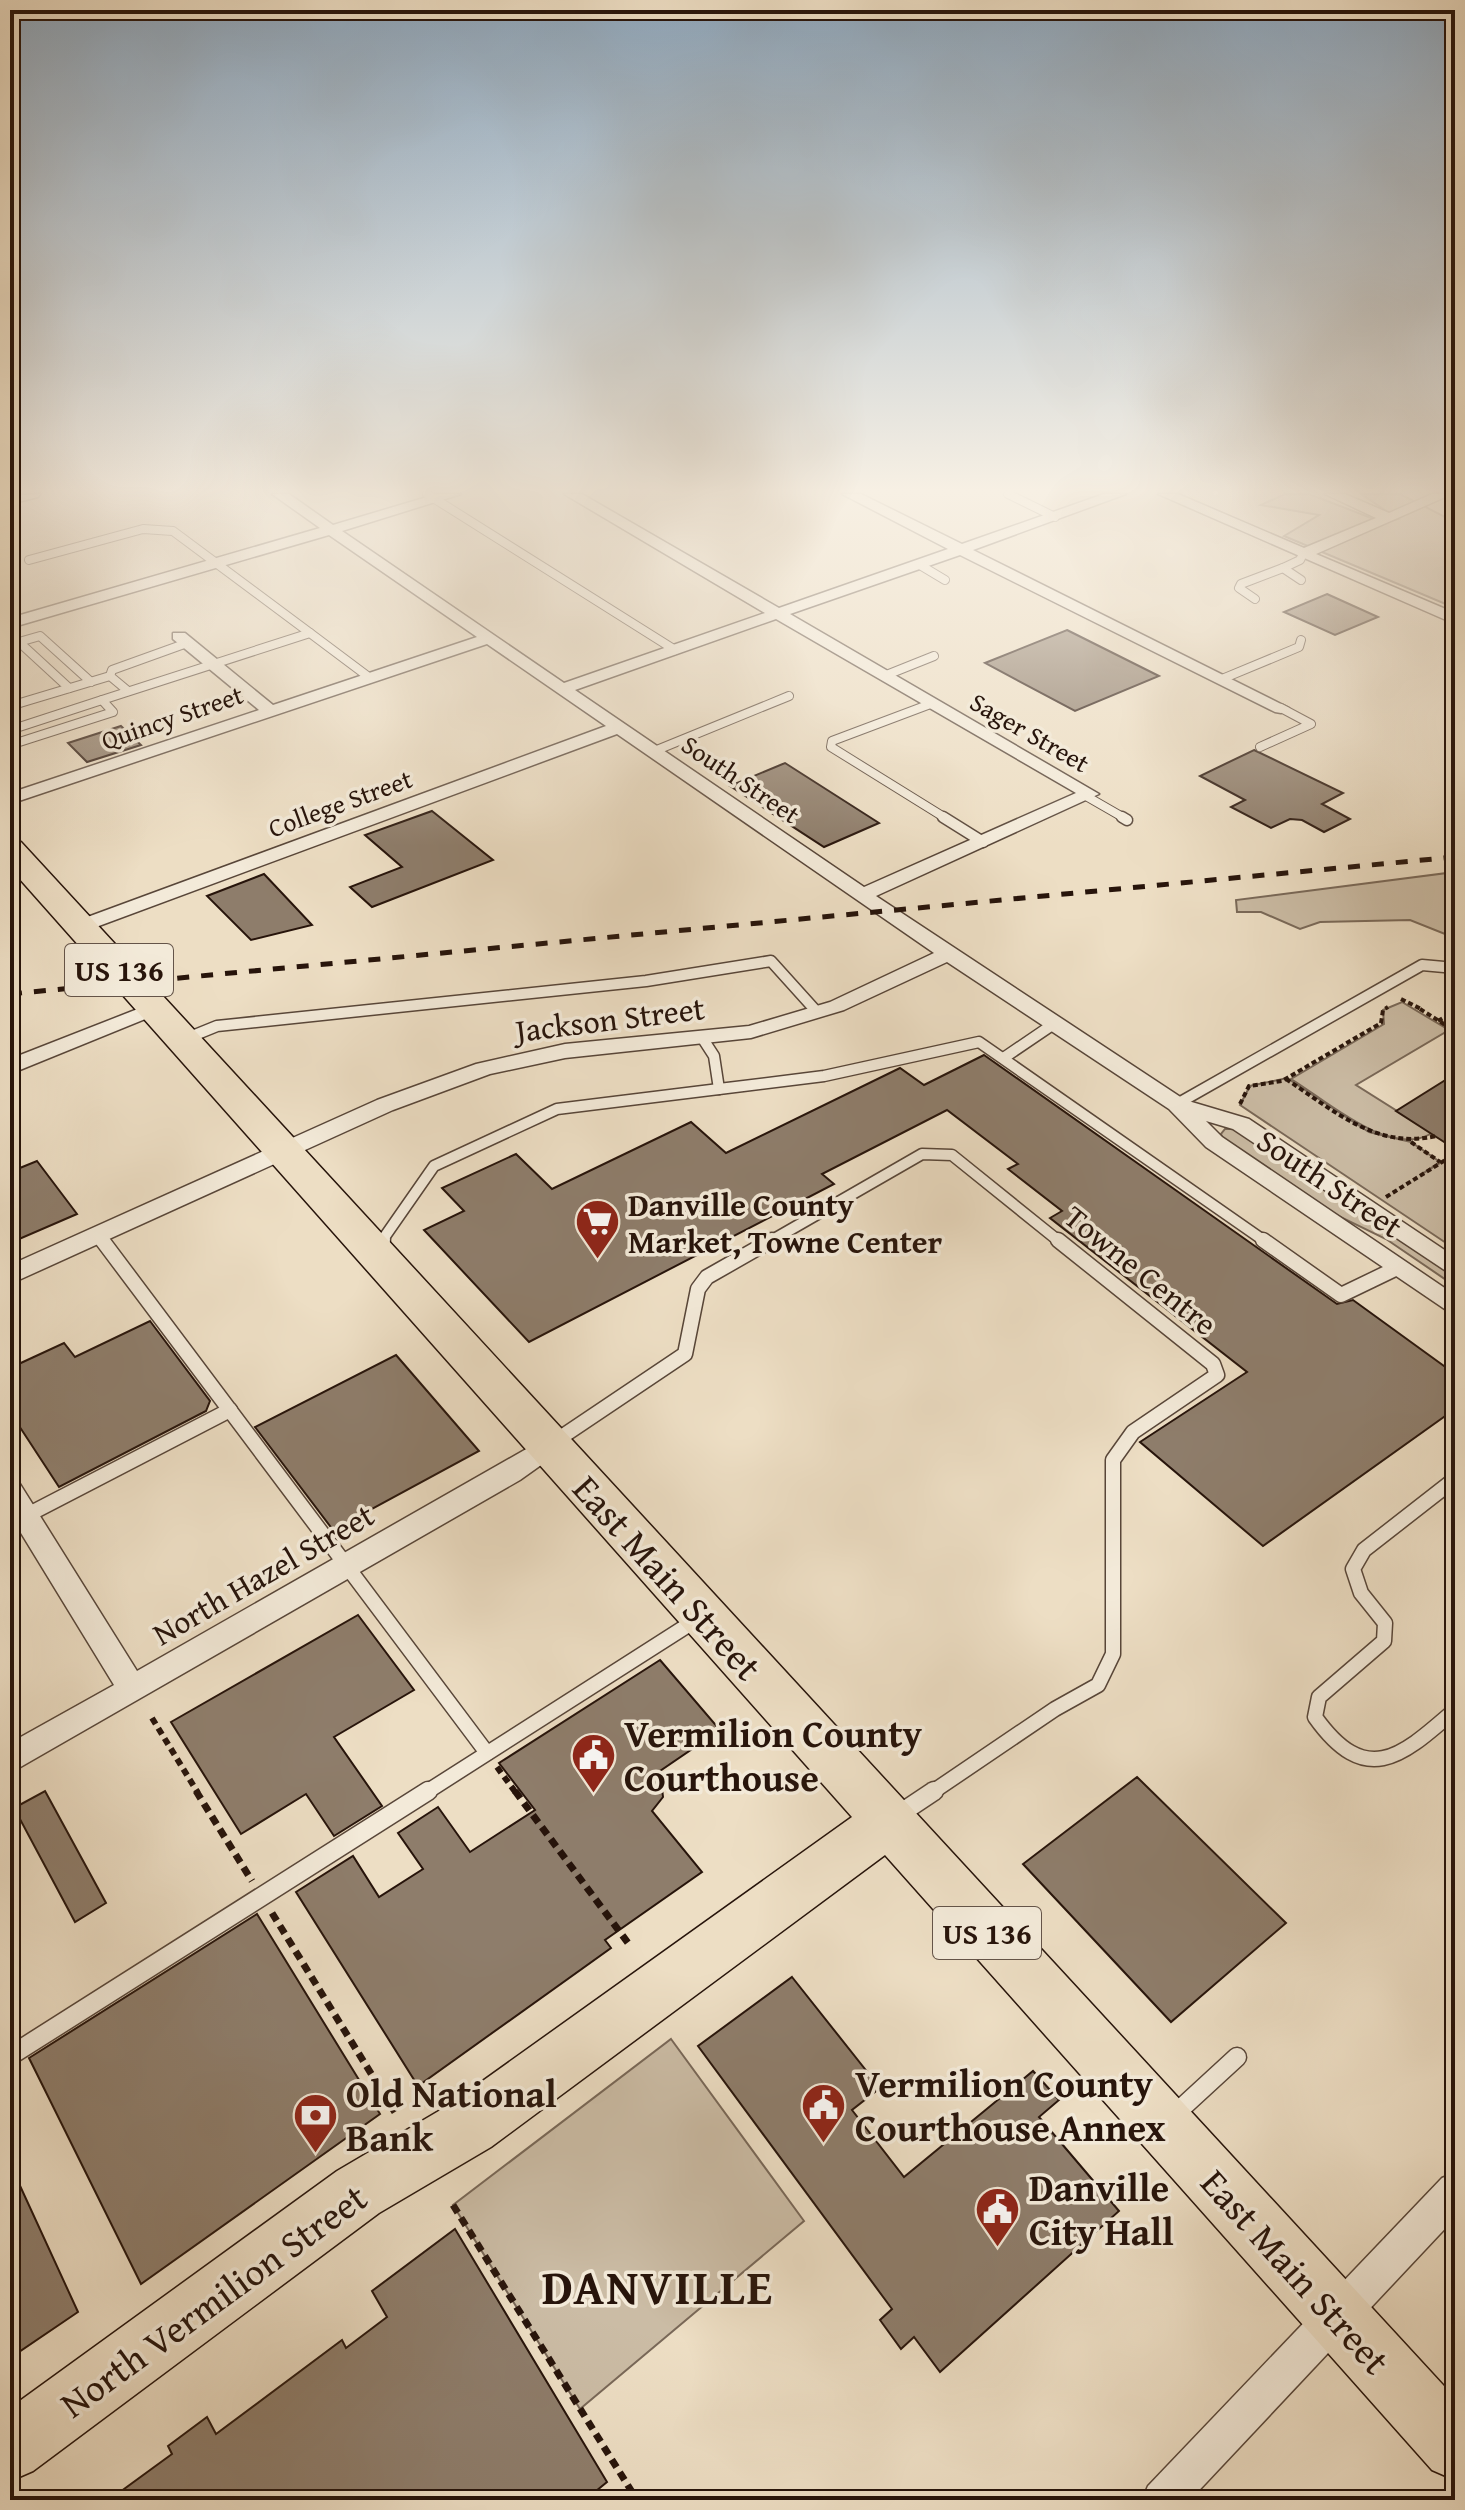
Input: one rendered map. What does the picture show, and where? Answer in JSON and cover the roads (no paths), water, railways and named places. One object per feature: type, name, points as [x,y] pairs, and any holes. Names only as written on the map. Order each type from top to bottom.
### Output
[{"type":"main road","name":"East Main Street","points":[[13,856],[81,926],[1455,2447]]},
{"type":"main road","name":"North Vermilion Street","points":[[10,2448],[358,2192],[470,2126],[888,1822]]},
{"type":"street","points":[[10,623],[51,611]]},
{"type":"street","name":"South Street","points":[[447,611],[948,954],[1177,1104],[1214,1142],[1455,1307]]},
{"type":"street","name":"Sager Street","points":[[775,611],[1088,795]]},
{"type":"street","points":[[562,689],[788,611]]},
{"type":"street","points":[[1085,611],[1281,708]]},
{"type":"street","points":[[1437,611],[1455,619]]},
{"type":"street","points":[[183,639],[270,711]]},
{"type":"street","name":"Quincy Street","points":[[10,799],[487,639]]},
{"type":"street","name":"College Street","points":[[81,926],[617,728]]},
{"type":"street","points":[[862,895],[1088,795]]},
{"type":"street","name":"Jackson Street","points":[[10,1275],[385,1105],[484,1069],[565,1051],[751,1032],[817,1012],[948,954]]},
{"type":"street","points":[[10,1067],[153,1009]]},
{"type":"street","name":"South Street","points":[[1177,1104],[1241,1124],[1455,1269]]},
{"type":"street","name":"North Hazel Street","points":[[10,1759],[511,1473],[549,1446]]},
{"type":"street","points":[[15,1511],[133,1690]]},
{"type":"street","points":[[1162,2500],[1455,2191]]},
{"type":"lane","points":[[280,611],[370,678]]},
{"type":"lane","points":[[613,611],[675,650]]},
{"type":"lane","points":[[10,730],[310,633]]},
{"type":"lane","points":[[10,634],[69,688]]},
{"type":"lane","points":[[19,642],[40,636],[91,682]]},
{"type":"lane","points":[[110,676],[112,670],[183,639]]},
{"type":"lane","points":[[1222,679],[1299,647],[1301,640]]},
{"type":"lane","points":[[884,676],[934,656]]},
{"type":"lane","points":[[110,676],[128,691]]},
{"type":"lane","points":[[10,706],[110,676]]},
{"type":"lane","points":[[652,752],[789,696]]},
{"type":"lane","points":[[10,745],[113,712],[102,700]]},
{"type":"lane","points":[[933,703],[832,741],[831,747],[983,842]]},
{"type":"lane","points":[[1260,747],[1311,724],[1281,708]]},
{"type":"lane","points":[[1088,795],[1127,820]]},
{"type":"lane","points":[[182,1041],[217,1026],[646,981],[771,961],[817,1012]]},
{"type":"lane","points":[[1177,1104],[1422,965],[1455,968]]},
{"type":"lane","points":[[1005,1057],[1055,1023]]},
{"type":"lane","points":[[703,1039],[714,1056],[719,1089]]},
{"type":"lane","points":[[374,1252],[434,1166],[557,1109],[824,1076],[979,1042],[1005,1057],[1341,1295],[1397,1268]]},
{"type":"lane","name":"Towne Centre","points":[[549,1446],[685,1354],[698,1289],[707,1277],[922,1154],[952,1155],[1213,1364],[1217,1375],[1133,1432],[1113,1460],[1113,1654],[1098,1685],[1055,1709],[888,1822]]},
{"type":"lane","points":[[99,1235],[487,1753]]},
{"type":"lane","points":[[15,1511],[230,1410]]},
{"type":"lane","points":[[1455,1479],[1364,1550],[1353,1569],[1361,1593],[1385,1623],[1384,1641],[1319,1697],[1315,1717],[1327,1735],[1343,1749],[1380,1759],[1402,1754],[1455,1710]]},
{"type":"lane","points":[[10,2056],[702,1616]]},
{"type":"lane","points":[[1163,2125],[1237,2057]]},
{"type":"railway","points":[[10,994],[1455,857]]},
{"type":"place","name":"Danville County Market, Towne Center","points":[[597,1261]]},
{"type":"place","name":"Vermilion County Courthouse","points":[[593,1794]]},
{"type":"place","name":"Vermilion County Courthouse Annex","points":[[824,2144]]},
{"type":"place","name":"Old National Bank","points":[[315,2154]]},
{"type":"place","name":"Danville City Hall","points":[[998,2248]]},
{"type":"district","name":"DANVILLE","points":[[658,2286]]}]
